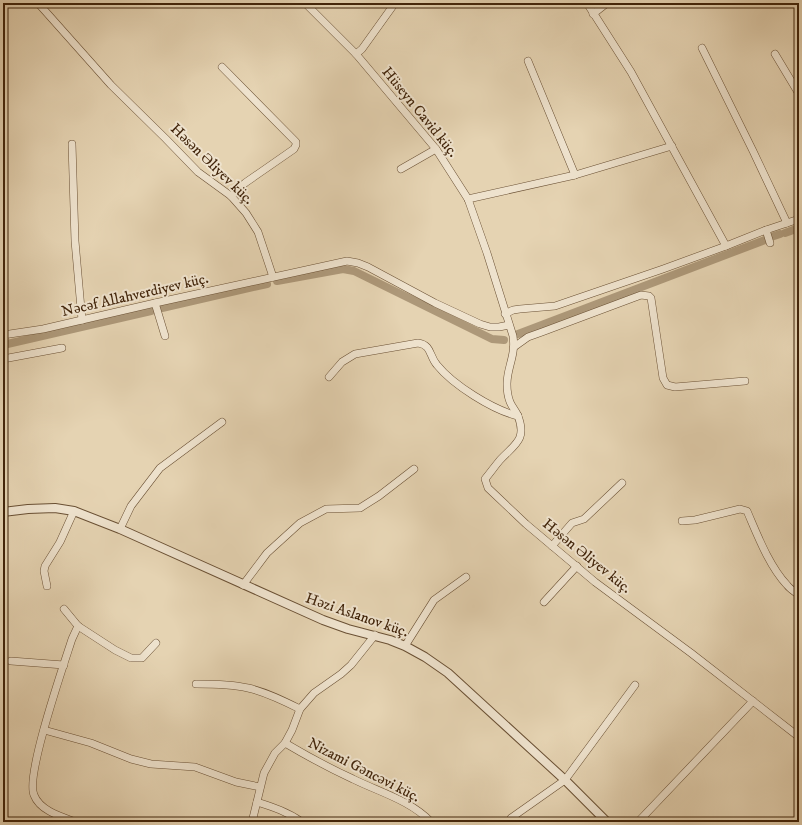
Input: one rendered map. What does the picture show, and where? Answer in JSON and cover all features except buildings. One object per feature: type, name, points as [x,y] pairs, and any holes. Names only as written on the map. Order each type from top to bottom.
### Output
[{"type":"street","name":"Həsən Əliyev küç.","points":[[38,3],[111,85],[198,172],[231,196],[246,214],[258,232],[273,277]]},
{"type":"street","name":"Hüseyn Cavid küç.","points":[[305,3],[356,54],[436,149],[468,199],[487,253],[514,347]]},
{"type":"street","points":[[356,54],[362,49],[395,3]]},
{"type":"street","points":[[587,3],[631,72],[726,246]]},
{"type":"street","points":[[593,14],[607,3]]},
{"type":"street","points":[[702,48],[787,223]]},
{"type":"street","points":[[775,54],[799,94]]},
{"type":"street","points":[[528,61],[575,175]]},
{"type":"street","points":[[222,68],[296,142],[294,149],[246,183],[231,196]]},
{"type":"street","points":[[72,144],[75,241],[82,320]]},
{"type":"street","points":[[468,199],[575,175],[672,146]]},
{"type":"street","points":[[401,169],[436,149]]},
{"type":"street","points":[[505,314],[513,310],[555,306],[664,269],[799,219]]},
{"type":"street","points":[[766,230],[770,244]]},
{"type":"street","points":[[273,277],[347,261],[358,263],[435,303],[480,324],[490,327],[499,327],[508,324]]},
{"type":"street","name":"Nəcəf Allahverdiyev küç.","points":[[3,336],[43,329],[273,277]]},
{"type":"street","points":[[514,347],[528,338],[542,332],[641,295],[645,295],[651,298],[663,378],[667,385],[675,387],[745,381]]},
{"type":"street","points":[[155,303],[165,336]]},
{"type":"street","points":[[329,377],[342,362],[355,354],[418,343],[424,344],[428,348],[436,364],[455,383],[476,397],[507,413],[518,416]]},
{"type":"street","name":"Həsən Əliyev küç.","points":[[514,347],[507,379],[507,390],[510,402],[518,416],[521,431],[520,438],[515,446],[501,459],[485,479],[488,488],[552,546],[799,737]]},
{"type":"street","points":[[3,359],[62,348]]},
{"type":"street","points":[[120,529],[131,506],[160,468],[222,422]]},
{"type":"street","points":[[244,585],[267,554],[300,523],[326,509],[360,508],[379,496],[414,469]]},
{"type":"street","points":[[552,546],[572,523],[584,519],[622,483]]},
{"type":"street","name":"Həzi Aslanov küç.","points":[[3,512],[55,508],[74,511],[120,529],[323,620],[348,629],[375,635],[405,646],[448,673],[565,780],[607,822]]},
{"type":"street","points":[[682,521],[695,520],[740,509],[747,511],[778,574],[787,586],[799,595]]},
{"type":"street","points":[[47,586],[44,571],[45,566],[60,542],[74,511]]},
{"type":"street","points":[[544,602],[577,566]]},
{"type":"street","points":[[405,646],[434,600],[466,577]]},
{"type":"street","points":[[64,609],[78,626],[115,650],[131,658],[142,658],[156,643]]},
{"type":"street","points":[[76,822],[57,815],[42,806],[34,796],[32,786],[33,772],[44,730],[72,639],[78,626]]},
{"type":"street","points":[[252,822],[260,787],[269,762],[292,730],[300,709],[314,693],[352,665],[375,635]]},
{"type":"street","points":[[11,660],[64,665]]},
{"type":"street","points":[[196,684],[220,684],[249,688],[278,698],[300,709]]},
{"type":"street","points":[[511,818],[565,780],[635,685]]},
{"type":"street","points":[[638,822],[753,701]]},
{"type":"street","points":[[44,730],[91,743],[131,759],[150,764],[195,767],[236,782],[260,787]]},
{"type":"street","name":"Nizami Gəncəvi küç.","points":[[284,743],[335,771],[399,799],[423,814],[431,822]]},
{"type":"street","points":[[257,802],[282,810],[302,822]]},
{"type":"waterway","points":[[785,233],[799,228]]},
{"type":"waterway","points":[[771,237],[780,234]]},
{"type":"waterway","points":[[518,334],[765,240]]},
{"type":"waterway","points":[[277,281],[343,269],[354,271],[492,339],[504,340]]},
{"type":"waterway","points":[[162,308],[267,284]]},
{"type":"waterway","points":[[3,345],[151,311]]}]
